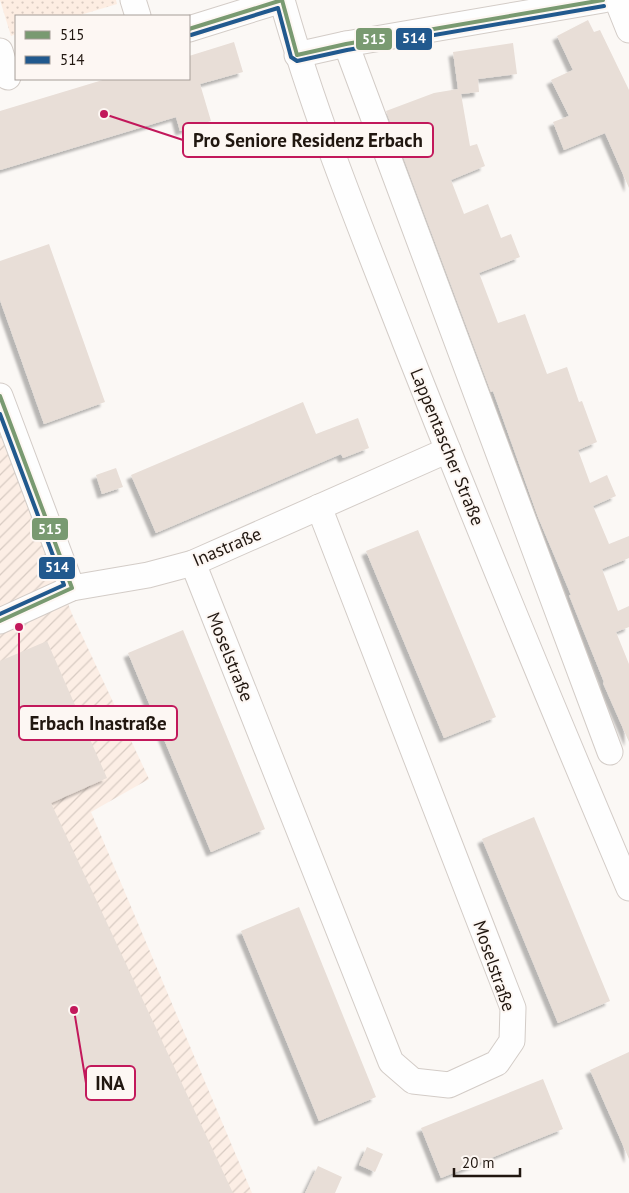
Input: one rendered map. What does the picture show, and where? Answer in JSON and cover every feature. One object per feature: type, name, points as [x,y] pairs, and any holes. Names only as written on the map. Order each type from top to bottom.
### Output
[{"type":"street","points":[[133,0],[138,15]]},
{"type":"street","points":[[190,29],[282,0]]},
{"type":"street","name":"Lappentascher Straße","points":[[282,0],[297,54],[345,186],[448,450],[576,764],[629,888]]},
{"type":"street","points":[[297,54],[604,0]]},
{"type":"street","points":[[617,0],[629,30]]},
{"type":"street","points":[[346,44],[620,749],[576,764]]},
{"type":"street","points":[[0,52],[8,77]]},
{"type":"street","points":[[0,396],[72,588]]},
{"type":"street","name":"Inastraße","points":[[0,621],[72,588],[148,575],[193,563],[448,450]]},
{"type":"street","name":"Moselstraße","points":[[193,563],[390,1062],[413,1081],[449,1085],[497,1063],[512,1041],[513,1008],[319,507]]},
{"type":"shaded area","points":[[0,0],[116,0],[117,4],[80,15],[15,15],[15,34],[11,36]]},
{"type":"shaded area","points":[[0,426],[72,614],[149,779],[91,812],[252,1193],[0,1193]]},
{"type":"building","points":[[588,20],[594,32],[600,30],[629,90],[629,188],[605,133],[564,150],[553,122],[569,116],[551,80],[573,70],[557,36]]},
{"type":"building","points":[[234,42],[243,72],[200,84],[211,121],[180,131],[176,117],[0,170],[0,111],[103,80],[190,80],[190,56]]},
{"type":"building","points":[[513,43],[517,74],[478,79],[479,92],[461,94],[470,146],[477,144],[485,166],[451,180],[464,214],[488,204],[501,238],[511,234],[520,257],[479,273],[498,323],[525,314],[547,374],[567,367],[579,402],[582,401],[597,442],[578,450],[590,483],[607,475],[616,496],[593,506],[609,544],[629,536],[629,558],[602,569],[618,611],[629,606],[629,627],[616,632],[629,664],[629,742],[603,683],[569,595],[571,595],[538,517],[493,391],[491,392],[386,111],[434,93],[458,89],[453,52]]},
{"type":"building","points":[[49,244],[105,402],[44,424],[0,300],[0,261]]},
{"type":"building","points":[[303,402],[316,434],[358,418],[369,448],[343,458],[341,454],[156,533],[131,475]]},
{"type":"building","points":[[116,468],[123,487],[102,494],[96,475]]},
{"type":"building","points":[[418,530],[496,717],[444,738],[366,551]]},
{"type":"building","points":[[183,630],[265,829],[211,852],[128,653]]},
{"type":"building","points":[[47,641],[107,778],[51,803],[233,1193],[0,1193],[0,661]]},
{"type":"building","points":[[534,817],[610,1001],[558,1023],[482,839]]},
{"type":"building","points":[[299,907],[376,1097],[319,1121],[241,931]]},
{"type":"building","points":[[629,1052],[629,1159],[590,1070]]},
{"type":"building","points":[[543,1079],[563,1129],[441,1178],[421,1128]]},
{"type":"building","points":[[367,1147],[383,1154],[375,1172],[359,1165]]},
{"type":"building","points":[[318,1166],[342,1177],[335,1193],[305,1193]]},
{"type":"transit line","name":"515","points":[[190,29],[282,0],[297,55],[346,44],[603,0]]},
{"type":"transit line","name":"514","points":[[191,35],[278,8],[291,57],[297,61],[347,50],[604,6]]},
{"type":"transit line","name":"515","points":[[0,396],[72,588],[0,621]]},
{"type":"transit line","name":"514","points":[[0,414],[64,585],[0,614]]},
{"type":"place","name":"Pro Seniore Residenz Erbach","points":[[104,114]]},
{"type":"place","name":"Erbach Inastraße","points":[[19,627]]},
{"type":"place","name":"INA","points":[[74,1010]]}]
